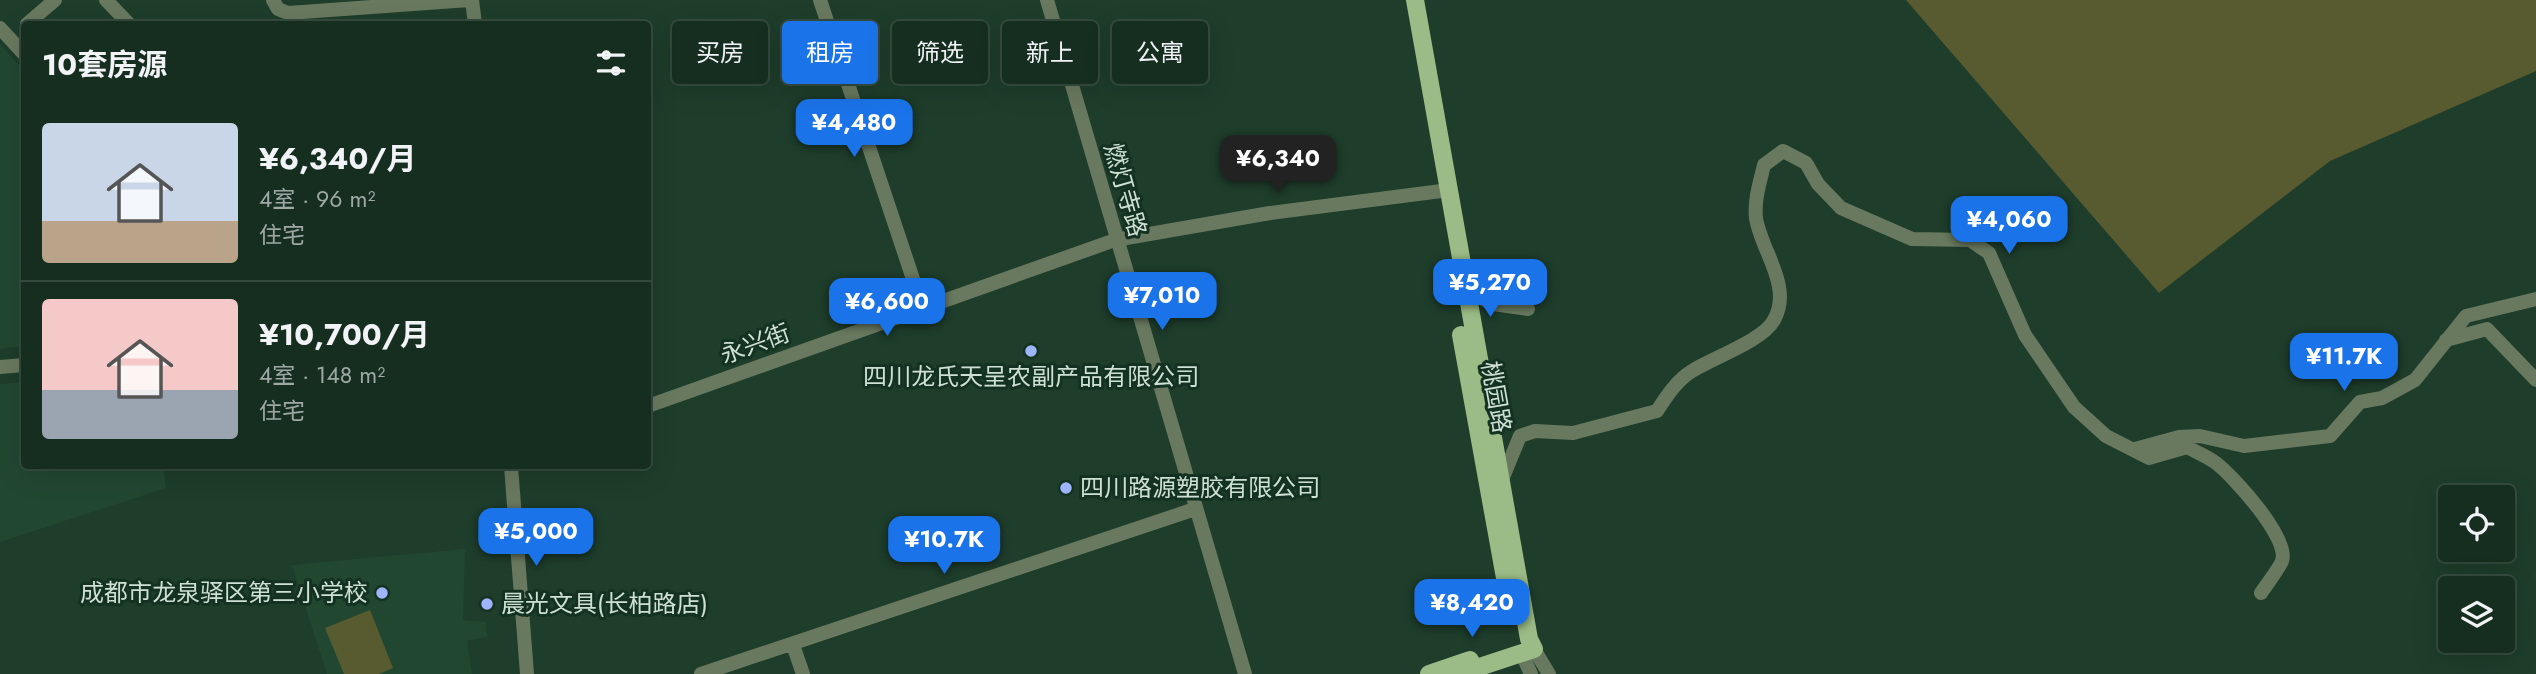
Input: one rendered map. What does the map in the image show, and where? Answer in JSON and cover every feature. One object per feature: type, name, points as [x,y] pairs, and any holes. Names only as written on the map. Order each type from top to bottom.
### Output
[{"type":"main road","name":"桃园路","points":[[1404,0],[1444,192],[1487,490],[1525,646]]},
{"type":"main road","points":[[1415,0],[1444,192],[1465,290],[1525,646]]},
{"type":"main road","points":[[1429,674],[1525,646]]},
{"type":"main road","points":[[1458,674],[1525,646]]},
{"type":"street","points":[[32,21],[55,0]]},
{"type":"street","points":[[106,0],[126,21]]},
{"type":"street","points":[[273,0],[278,9],[288,13],[470,0],[474,21]]},
{"type":"street","points":[[820,0],[922,306]]},
{"type":"street","name":"燃灯寺路","points":[[1047,0],[1115,240],[1245,674]]},
{"type":"street","points":[[0,28],[21,51]]},
{"type":"street","points":[[11,39],[21,30]]},
{"type":"street","points":[[1499,487],[1520,436],[1535,431],[1573,433],[1657,411],[1669,393],[1690,372],[1738,348],[1773,323],[1780,303],[1775,266],[1760,236],[1756,194],[1764,165],[1783,151],[1806,163],[1818,184],[1841,208],[1912,239],[1970,240],[1989,253],[2025,334],[2074,407],[2106,436],[2150,458],[2187,447],[2214,462],[2243,487],[2272,527],[2281,550],[2282,561],[2261,593]]},
{"type":"street","name":"永兴街","points":[[651,405],[922,306],[1115,240],[1270,213],[1444,192]]},
{"type":"street","points":[[1465,290],[1493,304],[1528,309]]},
{"type":"street","points":[[2135,449],[2179,437],[2200,436],[2244,446],[2330,436],[2360,402],[2382,398],[2415,380],[2437,356],[2446,340],[2466,316],[2536,299]]},
{"type":"street","points":[[2446,340],[2487,329],[2536,380]]},
{"type":"street","points":[[0,368],[21,365]]},
{"type":"street","points":[[511,469],[527,674]]},
{"type":"street","points":[[701,674],[1195,509]]},
{"type":"street","points":[[793,645],[803,674]]},
{"type":"street","points":[[1525,646],[1549,674]]},
{"type":"street","name":"桃园路","points":[[1525,646],[1531,674]]},
{"type":"shaded area","points":[[1906,0],[2536,0],[2536,71],[2330,161],[2159,293]]},
{"type":"shaded area","points":[[0,44],[21,68],[21,346],[0,349]]},
{"type":"shaded area","points":[[21,382],[21,469],[163,469],[166,488],[0,542],[0,384]]},
{"type":"shaded area","name":"成都市龙泉驿区第三小学校","points":[[465,549],[463,620],[486,622],[487,637],[467,641],[472,674],[327,674],[292,565]]},
{"type":"shaded area","points":[[370,610],[393,668],[379,674],[344,674],[325,628]]},
{"type":"place","name":"四川龙氏天呈农副产品有限公司","points":[[1031,351]]},
{"type":"place","name":"四川路源塑胶有限公司","points":[[1066,488]]},
{"type":"place","name":"成都市龙泉驿区第三小学校","points":[[382,593]]},
{"type":"place","name":"晨光文具(长柏路店)","points":[[487,604]]}]
